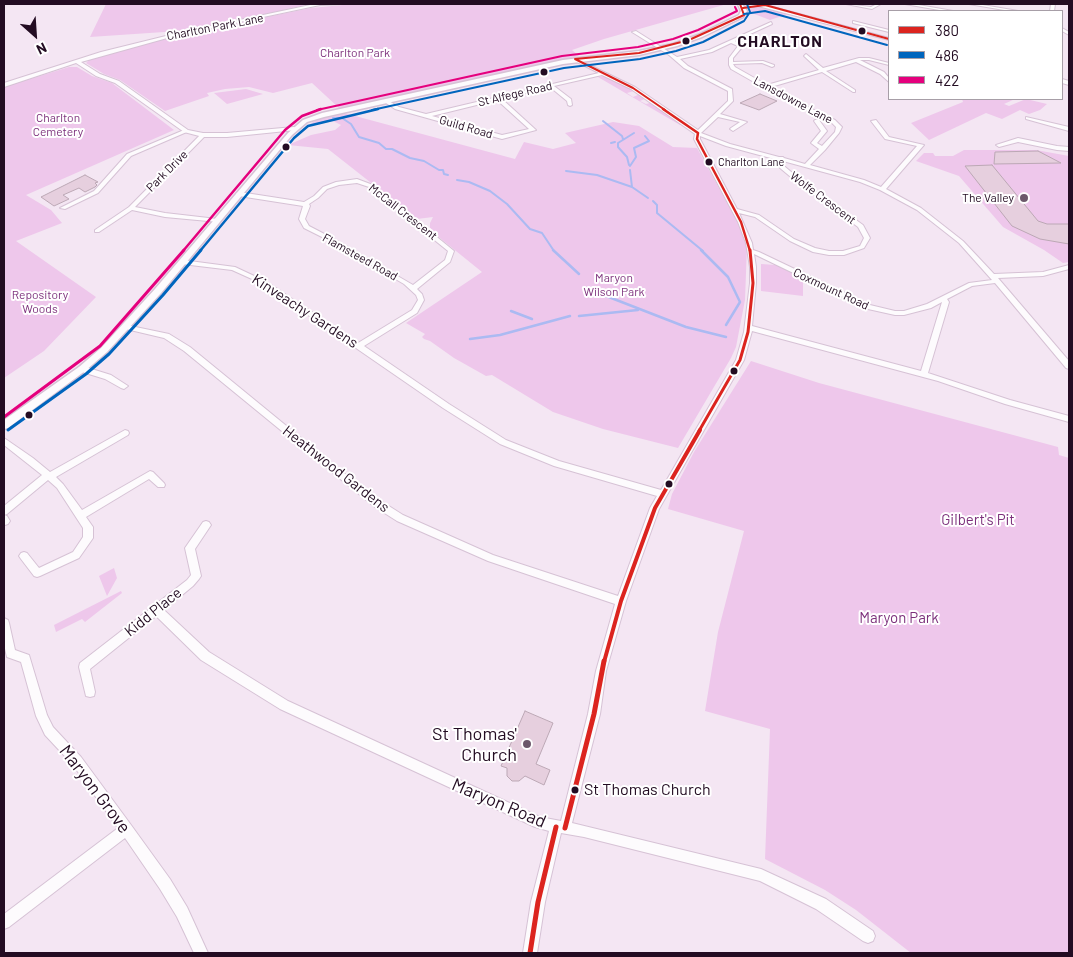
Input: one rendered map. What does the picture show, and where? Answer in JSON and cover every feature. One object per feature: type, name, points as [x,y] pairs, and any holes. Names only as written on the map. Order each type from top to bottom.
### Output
[{"type":"main road","points":[[4,425],[82,369],[126,327],[294,129],[305,121],[322,115],[575,59],[630,54],[660,48],[704,35],[741,16],[744,13],[742,6]]},
{"type":"street","name":"Charlton Park Lane","points":[[4,85],[110,52],[178,34],[234,24],[320,4],[339,4]]},
{"type":"street","points":[[742,6],[758,4],[888,39]]},
{"type":"street","points":[[848,4],[872,8],[879,4]]},
{"type":"street","points":[[907,4],[945,10]]},
{"type":"street","points":[[971,4],[1010,10]]},
{"type":"street","points":[[854,22],[888,31]]},
{"type":"street","points":[[676,59],[702,53],[771,23]]},
{"type":"street","points":[[879,37],[888,31]]},
{"type":"street","points":[[530,953],[538,902],[594,714],[601,671],[621,601],[662,494],[740,360],[746,345],[749,328],[753,283],[751,252],[746,233],[697,139],[698,133],[731,101],[730,90],[686,67],[634,32]]},
{"type":"street","points":[[731,41],[741,46],[732,58],[731,63],[764,60],[772,66]]},
{"type":"street","points":[[806,55],[822,70],[853,91]]},
{"type":"street","points":[[575,59],[652,100],[698,133],[728,144],[846,175],[882,189],[919,209],[961,242],[996,279],[1069,366]]},
{"type":"street","points":[[856,59],[882,73],[888,79]]},
{"type":"street","points":[[767,87],[856,59],[869,59],[888,64]]},
{"type":"street","points":[[78,62],[98,75],[131,90],[186,131],[203,135],[226,135],[294,129]]},
{"type":"street","name":"Lansdowne Lane","points":[[731,63],[736,70],[837,124],[839,129],[837,132],[807,165]]},
{"type":"street","name":"St Alfege Road","points":[[426,116],[603,73]]},
{"type":"street","points":[[551,86],[569,100],[570,106]]},
{"type":"street","name":"Guild Road","points":[[385,101],[391,106],[502,138],[533,130],[498,98]]},
{"type":"street","points":[[718,115],[744,122],[733,129]]},
{"type":"street","points":[[1028,118],[1069,129]]},
{"type":"street","points":[[817,121],[824,131],[814,143],[823,149]]},
{"type":"street","points":[[874,121],[887,138],[921,145],[882,189]]},
{"type":"street","points":[[63,208],[96,192],[129,155],[186,131]]},
{"type":"street","name":"Park Drive","points":[[97,231],[131,208],[203,135]]},
{"type":"street","points":[[999,145],[1018,140],[1069,149]]},
{"type":"street","name":"Wolfe Crescent","points":[[734,210],[757,216],[792,240],[813,250],[844,253],[862,247],[867,238],[861,226],[782,167],[780,163],[781,158]]},
{"type":"street","name":"McCall Crescent","points":[[305,204],[316,198],[325,188],[338,183],[357,181],[371,186],[451,251],[448,261],[414,288]]},
{"type":"street","points":[[239,194],[305,204]]},
{"type":"street","name":"Flamsteed Road","points":[[305,204],[307,206],[302,219],[306,227],[311,231],[332,240],[414,288],[420,294],[421,300],[415,311],[360,346]]},
{"type":"street","name":"Park Drive","points":[[131,208],[165,216],[217,221]]},
{"type":"street","name":"Coxmount Road","points":[[751,252],[758,253],[856,302],[877,310],[904,313],[929,306],[961,288],[996,279]]},
{"type":"street","name":"Kinveachy Gardens","points":[[182,262],[233,268],[281,292],[446,406],[503,442],[557,464],[662,494]]},
{"type":"street","points":[[996,279],[1043,274],[1069,267]]},
{"type":"street","points":[[924,375],[946,302],[943,299]]},
{"type":"street","name":"Heathwood Gardens","points":[[126,327],[166,336],[187,349],[355,486],[400,518],[491,558],[621,601]]},
{"type":"street","points":[[749,328],[924,375],[1069,419]]},
{"type":"street","points":[[82,369],[108,377],[124,386]]},
{"type":"street","points":[[4,511],[48,477],[125,433]]},
{"type":"street","points":[[4,441],[60,486],[88,527],[88,538],[76,555],[37,573],[24,556]]},
{"type":"street","points":[[81,515],[150,474],[161,485]]},
{"type":"street","name":"Kidd Place","points":[[90,692],[84,667],[157,610],[196,576],[190,548],[206,525]]},
{"type":"street","name":"Maryon Road","points":[[157,610],[205,656],[284,705],[539,823],[584,831],[770,878],[821,904],[868,936]]},
{"type":"street","name":"Maryon Grove","points":[[4,623],[11,653],[25,659],[42,716],[49,731],[77,761],[165,884],[182,912],[201,953]]},
{"type":"street","points":[[4,922],[127,829]]},
{"type":"green space","points":[[106,4],[310,4],[217,25],[179,31],[90,37]]},
{"type":"green space","name":"Charlton Park","points":[[353,4],[727,4],[572,50],[579,56],[339,108],[312,83],[273,93],[249,87],[225,89],[207,93],[209,96],[165,111],[120,80],[104,74],[86,63],[89,60],[178,35],[311,8]]},
{"type":"green space","points":[[761,6],[788,14],[770,20],[749,12],[749,9]]},
{"type":"green space","points":[[69,67],[77,67],[92,76],[112,83],[174,130],[26,195],[51,210],[62,223],[16,241],[96,297],[44,351],[4,378],[4,87]]},
{"type":"green space","points":[[604,76],[634,91],[627,93],[633,97],[640,94],[647,98],[640,101],[646,104],[653,102],[682,125],[680,125],[598,77]]},
{"type":"green space","points":[[246,89],[263,94],[227,104],[214,93]]},
{"type":"green space","points":[[962,100],[1013,100],[1004,104],[1009,106],[1024,100],[1030,100],[1047,104],[1040,110],[1029,114],[1020,110],[1002,119],[986,113],[929,140],[911,123],[963,102]]},
{"type":"green space","name":"Maryon Wilson Park","points":[[344,113],[515,159],[524,142],[553,149],[576,143],[565,133],[613,122],[639,126],[673,147],[697,148],[737,221],[747,246],[745,300],[736,347],[678,448],[603,429],[553,412],[492,375],[486,376],[454,358],[430,341],[424,339],[422,337],[425,334],[406,323],[482,272],[430,230],[430,223],[433,217],[417,219],[328,149],[288,145],[311,135],[335,130],[341,125],[331,120],[305,127],[320,118]]},
{"type":"green space","name":"The Valley","points":[[964,150],[1036,150],[1069,156],[1069,262],[1063,263],[1003,227],[959,176],[916,161],[924,153],[933,153],[935,156],[953,156]]},
{"type":"green space","points":[[761,264],[776,265],[803,279],[803,296],[761,291]]},
{"type":"green space","name":"Maryon Park","points":[[751,361],[819,383],[1058,447],[1059,455],[1069,458],[1069,953],[911,953],[856,910],[825,890],[765,859],[770,729],[705,711],[718,632],[744,531],[668,509],[672,494],[694,452]]},
{"type":"green space","points":[[114,568],[117,578],[107,596],[99,576]]},
{"type":"green space","points":[[121,591],[122,593],[85,622],[82,619],[56,632],[54,625]]},
{"type":"building","points":[[760,94],[777,101],[759,110],[740,103]]},
{"type":"building","points":[[1038,151],[1061,163],[994,164],[995,152]]},
{"type":"building","points":[[992,165],[1038,221],[1047,224],[1069,224],[1069,244],[1040,239],[1012,226],[965,166]]},
{"type":"building","points":[[85,175],[98,182],[95,183],[97,185],[95,187],[85,192],[79,188],[63,195],[69,199],[54,206],[41,197]]},
{"type":"building","name":"St Thomas' Church","points":[[525,711],[553,723],[536,764],[550,770],[544,785],[525,776],[519,781],[512,781],[507,776],[507,768],[501,766]]},
{"type":"waterway","points":[[333,118],[342,118],[351,124],[359,137],[379,143],[386,149],[392,149],[410,158],[424,161],[439,170],[443,170],[444,174],[448,175]]},
{"type":"waterway","points":[[603,121],[622,136],[623,139]]},
{"type":"waterway","points":[[629,165],[627,157],[618,147],[618,143],[634,133]]},
{"type":"waterway","points":[[630,166],[636,157],[634,148],[649,141],[645,136]]},
{"type":"waterway","points":[[611,143],[615,142]]},
{"type":"waterway","points":[[630,170],[632,187]]},
{"type":"waterway","points":[[566,171],[597,175],[632,187]]},
{"type":"waterway","points":[[457,180],[469,182],[490,191],[507,204],[530,229],[542,233],[554,251]]},
{"type":"waterway","points":[[632,187],[648,198]]},
{"type":"waterway","points":[[653,201],[657,205],[657,213],[703,251]]},
{"type":"waterway","points":[[701,250],[728,277],[740,302],[726,325]]},
{"type":"waterway","points":[[554,251],[579,274]]},
{"type":"waterway","points":[[601,294],[686,327],[726,337]]},
{"type":"waterway","points":[[579,316],[638,310]]},
{"type":"waterway","points":[[511,311],[532,319]]},
{"type":"waterway","points":[[470,339],[500,335],[570,316]]},
{"type":"transit line","name":"380","points":[[575,59],[639,53],[689,40],[744,15],[740,4]]},
{"type":"transit line","name":"486","points":[[8,430],[86,374],[109,354],[163,295],[294,138],[308,126],[564,68],[640,59],[676,51],[703,42],[744,21],[750,12],[747,4]]},
{"type":"transit line","name":"380","points":[[743,8],[765,5],[888,39]]},
{"type":"transit line","name":"422","points":[[4,417],[100,346],[153,287],[285,130],[302,116],[321,109],[562,56],[638,47],[673,39],[698,30],[737,11],[735,7]]},
{"type":"transit line","name":"486","points":[[744,14],[765,11],[887,45]]},
{"type":"transit line","name":"380","points":[[575,59],[633,88],[698,133]]},
{"type":"transit line","name":"380","points":[[565,828],[594,714],[601,671],[621,601],[655,508],[740,360],[748,332],[753,283],[753,267],[749,243],[741,222],[697,139],[698,133]]},
{"type":"transit line","name":"380","points":[[530,953],[538,902],[556,827]]},
{"type":"place","name":"Charlton Lane","points":[[709,162]]},
{"type":"place","name":"The Valley","points":[[1024,198]]},
{"type":"place","name":"St Thomas' Church","points":[[527,744]]},
{"type":"place","name":"St Thomas Church","points":[[575,790]]},
{"type":"district","name":"CHARLTON","points":[[780,42]]},
{"type":"park label","name":"Charlton Cemetery","points":[[58,125]]},
{"type":"park label","name":"Repository Woods","points":[[40,302]]},
{"type":"park label","name":"Gilbert's Pit","points":[[978,520]]}]
